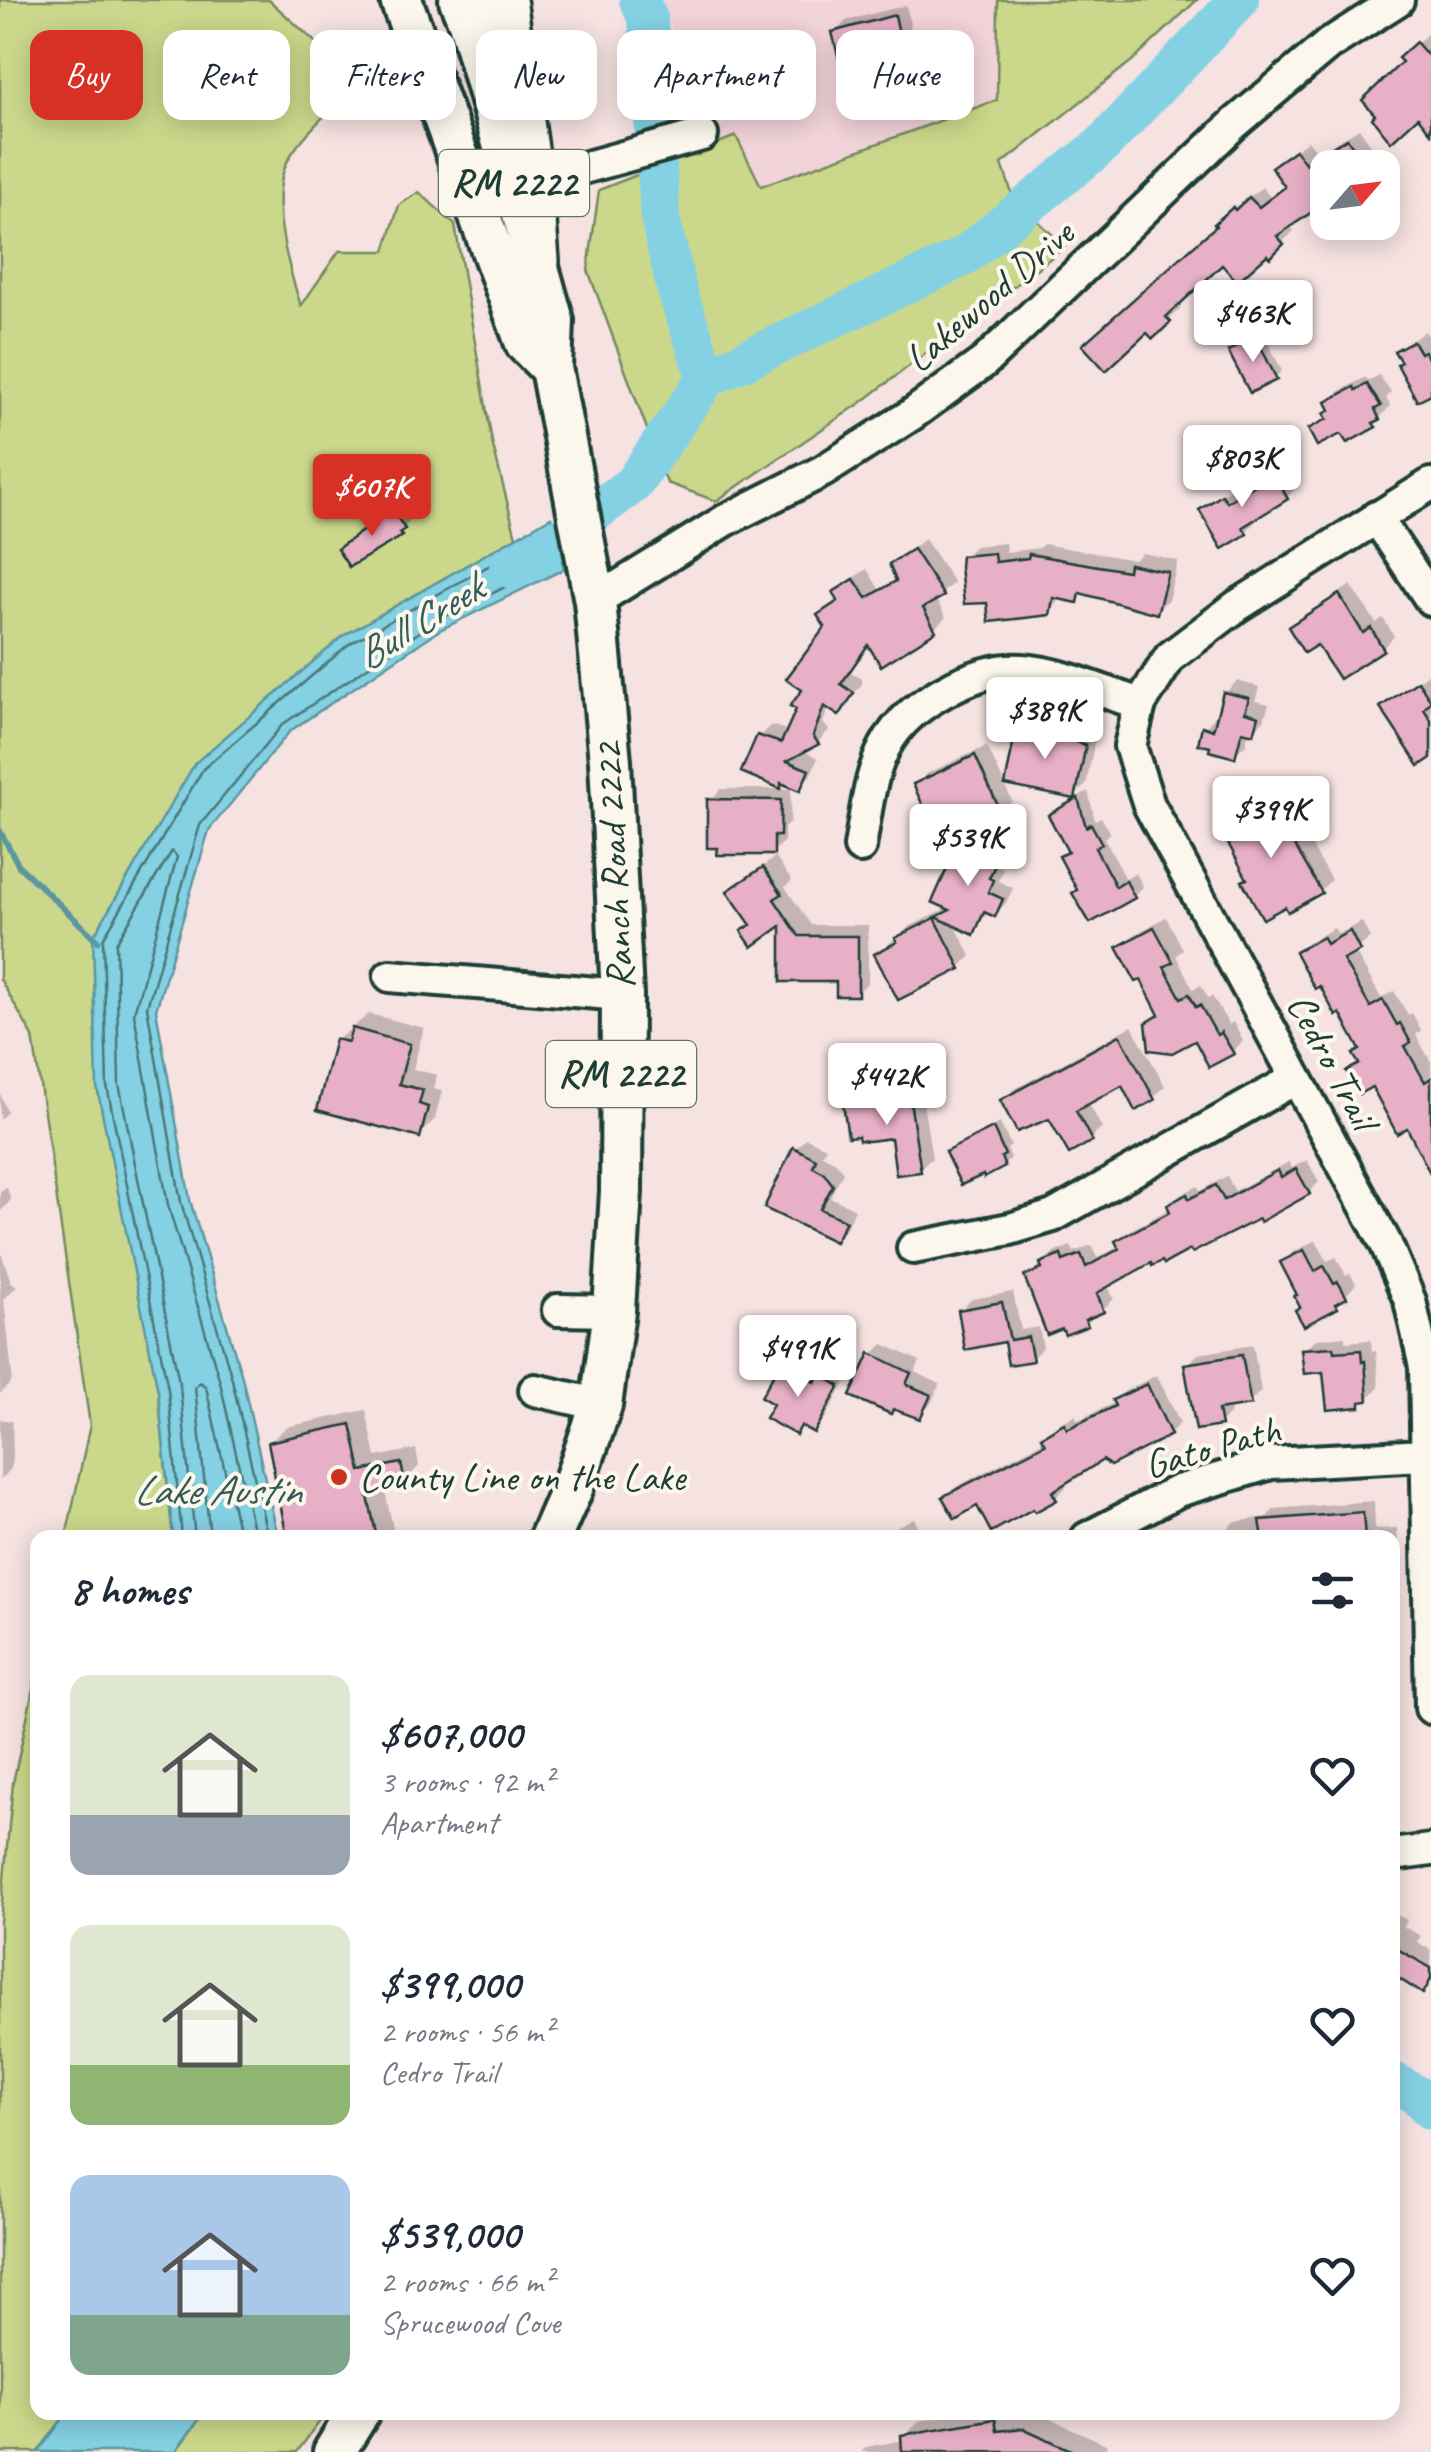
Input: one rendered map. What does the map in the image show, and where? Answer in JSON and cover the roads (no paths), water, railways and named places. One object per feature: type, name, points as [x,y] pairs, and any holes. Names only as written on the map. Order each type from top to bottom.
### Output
[{"type":"highway","points":[[503,0],[522,185],[536,261]]},
{"type":"main road","name":"Ranch Road 2222","points":[[401,0],[526,344],[551,368]]},
{"type":"main road","name":"RM 2222","points":[[460,0],[522,185]]},
{"type":"main road","name":"Ranch Road 2222","points":[[536,261],[554,321],[551,368],[595,601],[610,761],[622,994],[621,1191],[614,1311],[601,1404],[553,1530]]},
{"type":"main road","points":[[334,2452],[354,2420]]},
{"type":"street","name":"Lakewood Drive","points":[[595,601],[726,520],[824,471],[912,415],[984,362],[1234,124],[1329,44],[1398,0]]},
{"type":"street","points":[[522,185],[702,134]]},
{"type":"street","points":[[860,847],[872,777],[883,746],[925,700],[974,676],[1020,669],[1140,704],[1170,657],[1238,606],[1431,484]]},
{"type":"street","points":[[1376,516],[1431,600]]},
{"type":"street","name":"Cedro Trail","points":[[1140,704],[1130,746],[1149,806],[1386,1244],[1410,1301],[1425,1367],[1431,1708]]},
{"type":"street","points":[[390,976],[622,994]]},
{"type":"street","points":[[913,1248],[1010,1229],[1052,1216],[1295,1079]]},
{"type":"street","points":[[558,1310],[614,1311]]},
{"type":"street","points":[[535,1390],[601,1404]]},
{"type":"street","name":"Gato Path","points":[[1103,1530],[1178,1491],[1270,1464],[1425,1455]]},
{"type":"street","points":[[1400,1854],[1431,1850]]},
{"type":"water","name":"Lake Austin","points":[[551,517],[564,569],[438,631],[290,731],[209,830],[156,1010],[190,1200],[242,1377],[276,1530],[172,1530],[158,1391],[97,1087],[93,937],[195,763],[343,636]]},
{"type":"water","points":[[61,2420],[199,2420],[175,2452],[38,2452]]},
{"type":"waterway","points":[[639,0],[648,19],[660,218],[677,291],[707,378]]},
{"type":"waterway","name":"Bull Creek","points":[[509,568],[556,541],[633,484],[707,378],[963,257],[1102,145],[1239,0]]},
{"type":"waterway","points":[[0,831],[19,866],[98,941]]},
{"type":"waterway","points":[[1400,2086],[1431,2110]]},
{"type":"place","name":"County Line on the Lake","points":[[339,1477]]}]
